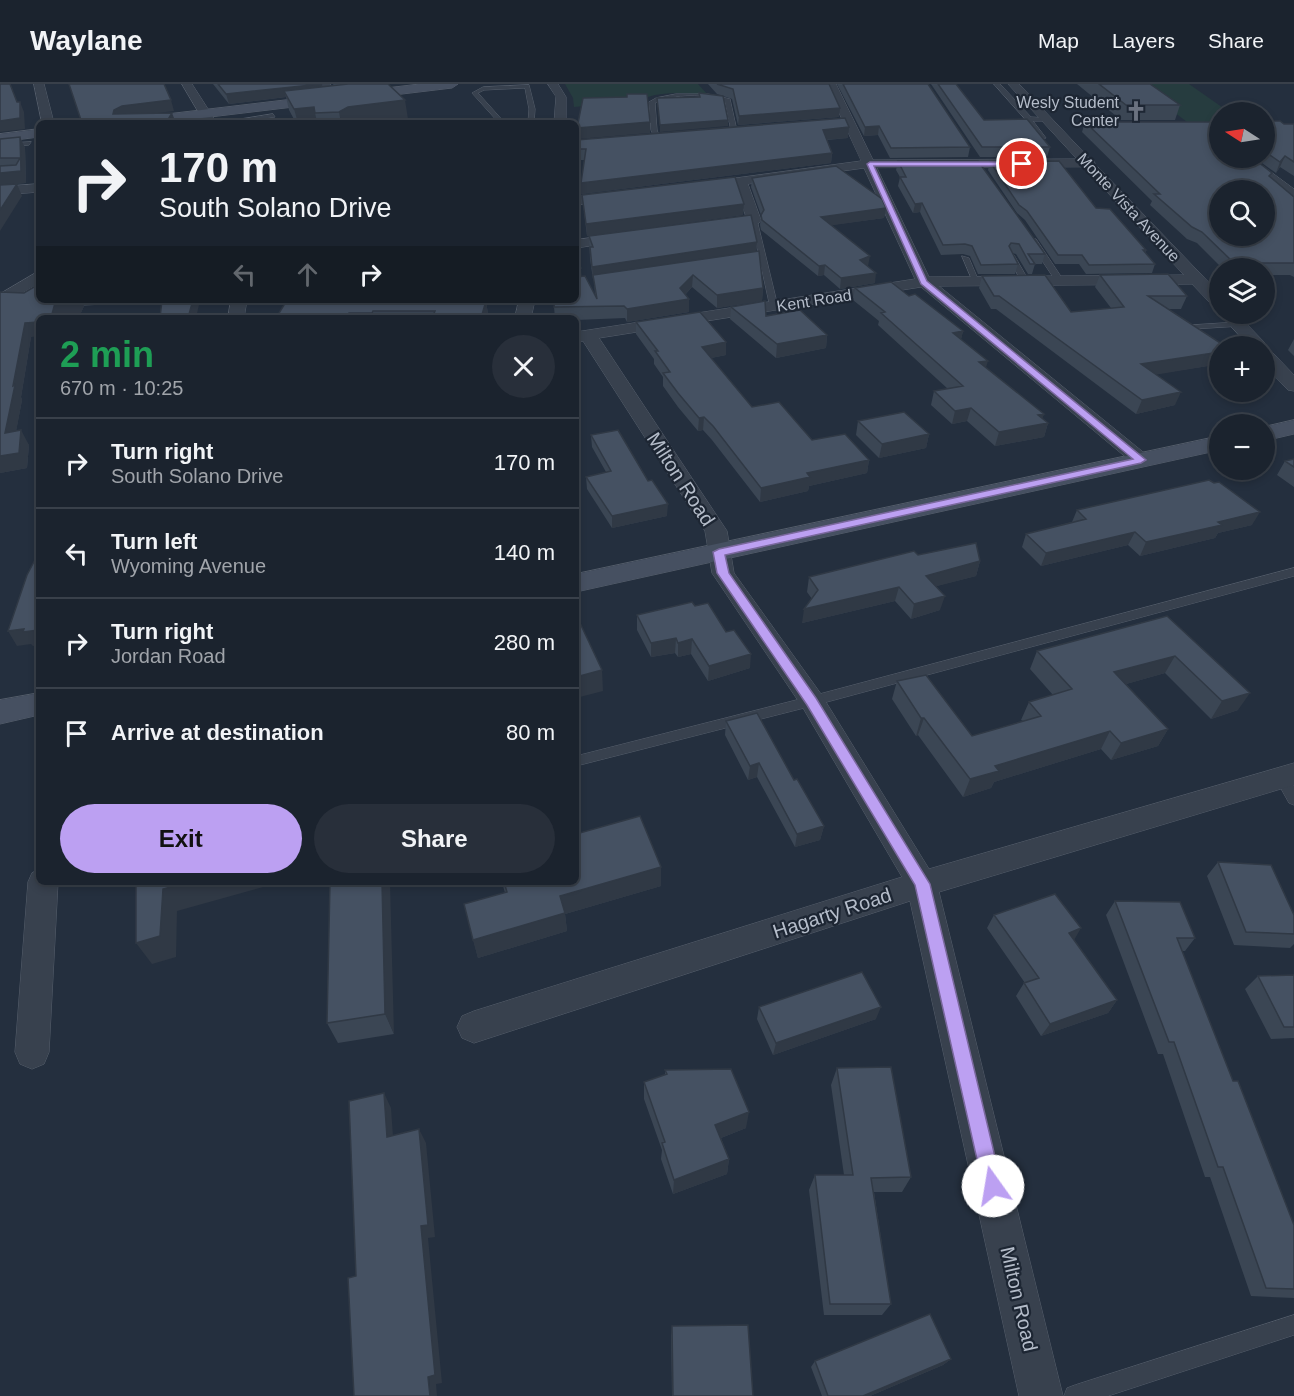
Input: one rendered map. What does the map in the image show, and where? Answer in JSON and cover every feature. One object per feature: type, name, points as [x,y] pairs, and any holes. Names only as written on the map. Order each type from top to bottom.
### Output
[{"type":"street","points":[[39,84],[47,120]]},
{"type":"street","points":[[187,84],[208,118]]},
{"type":"street","points":[[324,84],[336,97]]},
{"type":"street","points":[[175,120],[208,118],[336,97],[452,84]]},
{"type":"street","points":[[554,84],[561,97],[560,120]]},
{"type":"street","points":[[831,84],[843,122],[870,164],[924,282],[1141,460]]},
{"type":"street","name":"Monte Vista Avenue","points":[[1013,84],[1054,123],[1209,292]]},
{"type":"street","points":[[0,138],[34,138]]},
{"type":"street","points":[[682,189],[870,164],[1090,163]]},
{"type":"street","points":[[1258,168],[1294,195]]},
{"type":"street","points":[[706,226],[754,219],[741,182]]},
{"type":"street","points":[[0,191],[36,188]]},
{"type":"street","points":[[579,201],[635,194]]},
{"type":"street","points":[[579,244],[635,236]]},
{"type":"street","points":[[0,301],[36,278]]},
{"type":"street","name":"Kent Road","points":[[590,350],[774,307],[924,282],[1197,279]]},
{"type":"street","points":[[1238,324],[1249,336]]},
{"type":"street","name":"Milton Road","points":[[590,350],[716,531],[723,573],[812,701],[922,884],[1041,1396]]},
{"type":"street","points":[[1275,366],[1294,386]]},
{"type":"street","points":[[1275,431],[1294,427]]},
{"type":"street","points":[[579,582],[1209,445]]},
{"type":"street","points":[[0,712],[36,705]]},
{"type":"street","name":"Hagarty Road","points":[[474,1027],[922,884],[1290,783]]},
{"type":"street","points":[[32,1052],[43,885]]},
{"type":"lane","points":[[997,84],[1044,137]]},
{"type":"lane","points":[[499,120],[475,93],[483,89],[527,86],[532,109],[531,120]]},
{"type":"lane","points":[[657,138],[652,102],[659,98],[694,95],[724,98],[728,100],[734,131]]},
{"type":"lane","points":[[239,120],[273,116]]},
{"type":"lane","points":[[1029,119],[1054,123]]},
{"type":"lane","points":[[0,146],[34,138]]},
{"type":"lane","points":[[754,219],[774,307]]},
{"type":"lane","points":[[1027,231],[1060,280]]},
{"type":"lane","points":[[751,260],[763,258]]},
{"type":"lane","points":[[965,258],[977,282]]},
{"type":"lane","points":[[1011,258],[1025,281]]},
{"type":"lane","points":[[1177,328],[1209,323]]},
{"type":"lane","points":[[579,760],[812,701],[1294,572]]},
{"type":"lane","points":[[1075,1396],[1294,1325]]},
{"type":"green space","points":[[565,84],[698,84],[708,95],[662,94],[648,97],[647,100],[574,107],[573,98]]},
{"type":"green space","points":[[1086,84],[1189,84],[1215,102],[1209,102],[1209,122],[1187,122],[1149,93]]},
{"type":"building","points":[[0,84],[10,84],[17,102],[20,102],[20,118],[0,121]]},
{"type":"building","points":[[69,84],[164,84],[171,100],[122,106],[114,110],[113,114],[172,113],[168,120],[81,120]]},
{"type":"building","points":[[218,84],[321,84],[226,94]]},
{"type":"building","points":[[348,84],[388,84],[405,100],[348,107],[339,112],[315,113],[314,107],[294,109],[284,91]]},
{"type":"building","points":[[717,84],[829,84],[840,108],[739,116],[733,89]]},
{"type":"building","points":[[843,84],[928,84],[970,147],[891,148],[879,126],[865,127]]},
{"type":"building","points":[[938,84],[956,84],[984,120],[1027,119],[1050,147],[982,147]]},
{"type":"building","points":[[1099,84],[1150,84],[1180,105],[1126,105]]},
{"type":"building","points":[[699,93],[723,96],[728,120],[660,125],[657,98],[700,97]]},
{"type":"building","points":[[627,94],[647,94],[650,122],[579,128],[583,98],[627,97]]},
{"type":"building","points":[[845,118],[849,127],[823,130],[832,153],[581,183],[586,149],[579,149],[579,140]]},
{"type":"building","points":[[1275,121],[1294,124],[1294,162],[1285,156],[1280,162],[1275,159]]},
{"type":"building","points":[[1085,122],[1209,122],[1209,168],[1266,168],[1272,173],[1269,176],[1274,180],[1209,180],[1209,239],[1154,194],[1160,194]]},
{"type":"building","points":[[20,137],[21,171],[0,173],[0,166],[16,165],[20,158],[0,158],[0,139]]},
{"type":"building","points":[[898,161],[978,161],[1045,254],[1028,254],[1035,264],[1030,264],[1019,244],[1011,243],[1009,246],[1018,264],[981,265],[972,246],[943,245],[922,203],[915,204],[900,177],[906,177]]},
{"type":"building","points":[[1059,161],[1096,208],[1110,209],[1146,250],[1143,250],[1155,264],[1089,265],[1082,255],[1058,255],[1027,211],[1019,205],[990,162]]},
{"type":"building","points":[[836,166],[882,199],[886,208],[821,217],[870,256],[860,260],[876,273],[841,278],[825,265],[819,266],[762,220],[761,215],[764,210],[752,178]]},
{"type":"building","points":[[735,177],[744,204],[586,224],[582,195]]},
{"type":"building","points":[[1275,181],[1294,197],[1294,263],[1275,263],[1275,258],[1229,258],[1216,246],[1275,246]]},
{"type":"building","points":[[17,184],[0,210],[0,185]]},
{"type":"building","points":[[751,215],[757,242],[592,267],[590,247],[593,247],[589,236]]},
{"type":"building","points":[[759,251],[763,288],[717,295],[693,275],[680,288],[689,299],[627,309],[624,306],[554,307],[555,303],[579,303],[579,277],[585,276],[597,299],[593,275]]},
{"type":"building","points":[[1168,274],[1187,296],[1148,296],[1210,336],[1209,354],[1141,364],[1181,392],[1142,400],[999,296],[994,296],[982,276],[1045,275],[1071,312],[1124,307],[1100,275]]},
{"type":"building","points":[[891,282],[909,296],[915,294],[963,331],[953,333],[988,361],[979,362],[1044,414],[1038,415],[1048,423],[999,432],[971,408],[955,411],[934,391],[963,386],[881,313],[885,312],[855,288]]},
{"type":"building","points":[[36,286],[36,303],[55,303],[52,315],[36,315],[36,322],[25,323],[5,433],[21,430],[19,453],[0,456],[0,292],[24,293]]},
{"type":"building","points":[[765,301],[766,316],[800,310],[827,335],[777,344],[731,307]]},
{"type":"building","points":[[162,303],[192,303],[189,315],[160,315]]},
{"type":"building","points":[[285,303],[485,303],[482,315],[433,315],[435,311],[373,311],[372,313],[349,313],[348,315],[278,315]]},
{"type":"building","points":[[700,312],[726,342],[702,347],[752,407],[779,402],[812,440],[845,434],[869,460],[807,473],[810,477],[761,488],[713,426],[704,417],[699,418],[678,393],[663,373],[670,372],[655,351],[658,351],[636,322]]},
{"type":"building","points":[[904,412],[929,434],[882,444],[858,421]]},
{"type":"building","points":[[618,430],[648,481],[652,480],[668,504],[612,516],[586,477],[611,471],[591,435]]},
{"type":"building","points":[[1294,459],[1294,467],[1285,461]]},
{"type":"building","points":[[1209,480],[1214,483],[1219,482],[1260,512],[1218,522],[1222,525],[1146,542],[1135,532],[1046,553],[1026,534],[1086,519],[1077,510]]},
{"type":"building","points":[[976,543],[980,561],[926,576],[945,596],[914,604],[899,587],[804,609],[818,590],[809,577],[914,551],[918,555]]},
{"type":"building","points":[[36,558],[36,630],[8,631],[27,575]]},
{"type":"building","points":[[692,602],[695,606],[708,603],[726,632],[734,630],[751,654],[709,666],[692,639],[678,643],[676,638],[651,643],[637,615]]},
{"type":"building","points":[[1167,616],[1250,693],[1222,701],[1175,656],[1114,672],[1168,729],[1121,743],[1110,731],[995,766],[999,771],[970,779],[924,718],[921,718],[897,681],[926,675],[972,736],[1041,716],[1029,702],[1072,689],[1037,651]]},
{"type":"building","points":[[579,621],[602,670],[579,676]]},
{"type":"building","points":[[757,713],[794,780],[797,779],[824,826],[797,834],[759,763],[750,766],[726,721]]},
{"type":"building","points":[[640,816],[661,867],[560,896],[565,913],[473,940],[464,904],[507,892],[505,885],[579,885],[579,833]]},
{"type":"building","points":[[1218,862],[1271,865],[1294,915],[1294,934],[1246,932]]},
{"type":"building","points":[[136,885],[178,885],[163,889],[160,936],[136,943]]},
{"type":"building","points":[[330,885],[382,885],[385,1014],[327,1023]]},
{"type":"building","points":[[1055,894],[1081,928],[1069,933],[1117,1000],[1050,1024],[1024,983],[1039,978],[994,915]]},
{"type":"building","points":[[1115,901],[1180,902],[1195,938],[1177,938],[1233,1081],[1238,1081],[1294,1225],[1294,1289],[1266,1288],[1223,1167],[1218,1167],[1174,1042],[1169,1042]]},
{"type":"building","points":[[862,972],[881,1007],[776,1043],[759,1007]]},
{"type":"building","points":[[1294,975],[1294,1027],[1284,1027],[1258,976]]},
{"type":"building","points":[[891,1067],[911,1177],[871,1178],[891,1304],[830,1304],[815,1175],[853,1175],[837,1068]]},
{"type":"building","points":[[731,1069],[749,1112],[715,1125],[729,1159],[674,1180],[662,1143],[665,1142],[644,1082],[667,1074],[665,1070]]},
{"type":"building","points":[[384,1093],[387,1137],[419,1129],[428,1225],[421,1226],[435,1375],[428,1377],[430,1396],[354,1396],[348,1278],[356,1276],[349,1101]]},
{"type":"building","points":[[930,1314],[951,1359],[863,1396],[828,1396],[815,1361]]},
{"type":"building","points":[[748,1325],[753,1396],[673,1396],[672,1326]]},
{"type":"place","name":"Wesly Student Center","points":[[1136,111]]},
{"type":"route","points":[[993,1186],[922,884],[812,701],[723,573],[719,552],[1141,460],[924,282],[870,164],[1022,164]]}]
